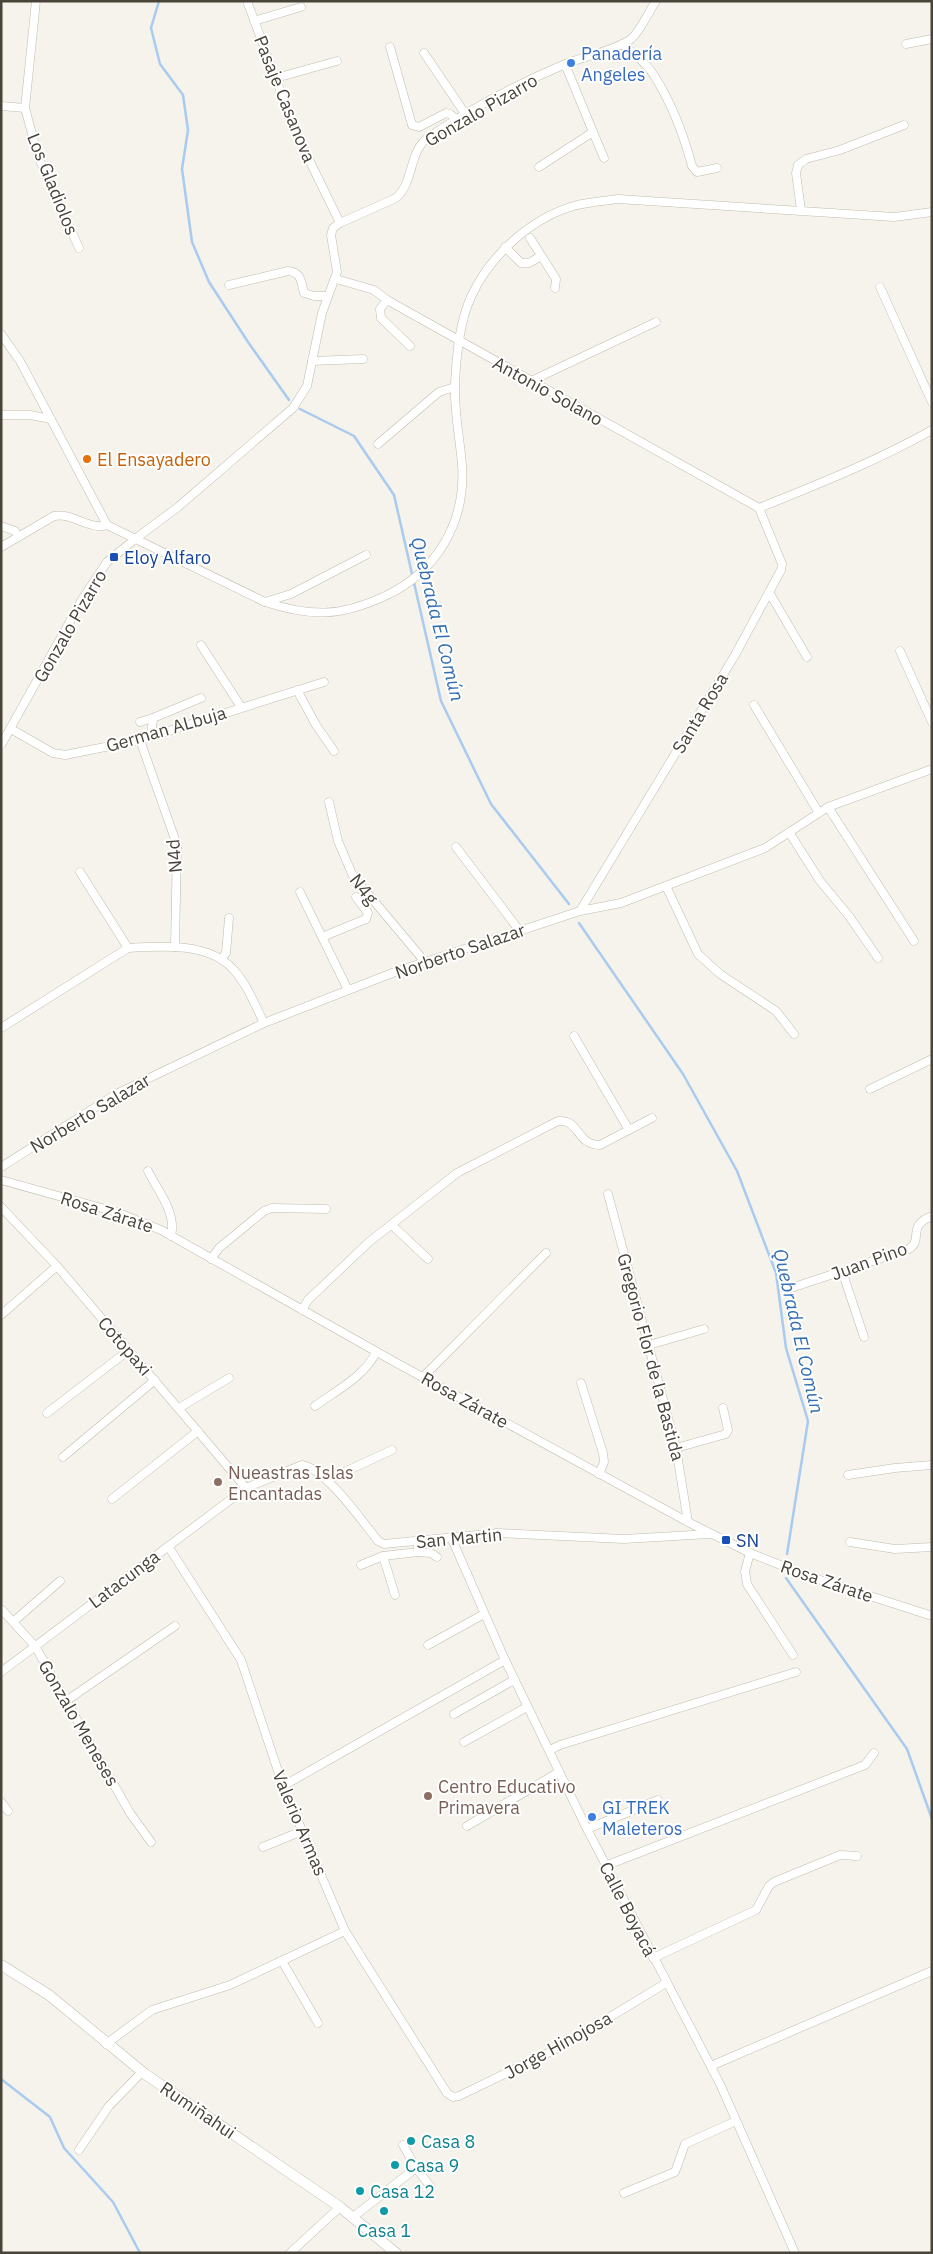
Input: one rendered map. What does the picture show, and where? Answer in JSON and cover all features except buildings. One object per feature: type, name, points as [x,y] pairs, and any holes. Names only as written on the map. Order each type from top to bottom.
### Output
[{"type":"street","name":"Los Gladiolos","points":[[36,1],[25,108],[38,156],[79,248]]},
{"type":"street","name":"Pasaje Casanova","points":[[247,1],[296,134],[340,223]]},
{"type":"street","name":"Gonzalo Pizarro","points":[[1,745],[95,579],[107,562],[178,507],[293,408],[307,386],[322,313],[336,279],[337,265],[331,235],[333,228],[340,223],[396,198],[408,184],[414,158],[421,144],[428,137],[508,90],[565,64],[622,44],[635,34],[656,1]]},
{"type":"street","points":[[254,21],[301,6]]},
{"type":"street","points":[[906,44],[932,39]]},
{"type":"street","points":[[622,44],[645,64],[655,76],[675,118],[692,166],[697,172],[717,168]]},
{"type":"street","points":[[390,46],[412,125],[419,127],[446,113],[457,120]]},
{"type":"street","points":[[424,53],[466,116]]},
{"type":"street","points":[[276,78],[337,61]]},
{"type":"street","points":[[565,64],[604,158]]},
{"type":"street","points":[[1,106],[25,108]]},
{"type":"street","points":[[801,210],[796,168],[801,162],[840,150],[904,125]]},
{"type":"street","points":[[539,167],[594,132]]},
{"type":"street","points":[[1,547],[54,516],[63,514],[95,525],[107,525],[265,602],[302,612],[321,614],[357,607],[406,585],[420,576],[432,562],[452,529],[462,488],[454,387],[460,341],[471,298],[487,270],[505,247],[537,224],[556,213],[576,206],[595,202],[644,200],[894,217],[932,212]]},
{"type":"street","points":[[530,238],[556,279],[555,288]]},
{"type":"street","points":[[505,247],[521,263],[530,263],[541,256]]},
{"type":"street","points":[[229,286],[290,271],[298,274],[304,293],[314,296],[328,296]]},
{"type":"street","name":"Antonio Solano","points":[[336,279],[374,290],[387,300],[531,382],[759,508]]},
{"type":"street","points":[[880,286],[932,402]]},
{"type":"street","points":[[387,300],[380,309],[381,318],[410,346]]},
{"type":"street","points":[[531,382],[656,322]]},
{"type":"street","points":[[1,334],[20,361],[107,525]]},
{"type":"street","points":[[312,361],[363,359]]},
{"type":"street","points":[[378,444],[439,392],[454,387]]},
{"type":"street","points":[[1,415],[30,415],[51,419]]},
{"type":"street","points":[[759,508],[908,444],[932,430]]},
{"type":"street","name":"Santa Rosa","points":[[580,911],[735,655],[781,570],[782,564],[759,508]]},
{"type":"street","points":[[1,526],[9,527],[18,536]]},
{"type":"street","points":[[265,602],[291,594],[366,555]]},
{"type":"street","points":[[769,592],[807,657]]},
{"type":"street","points":[[201,645],[241,706]]},
{"type":"street","points":[[900,651],[932,722]]},
{"type":"street","name":"German ALbuja","points":[[11,729],[53,754],[65,755],[151,737],[241,706],[324,682]]},
{"type":"street","points":[[297,690],[310,716],[334,751]]},
{"type":"street","points":[[140,722],[201,698]]},
{"type":"street","points":[[754,705],[819,813]]},
{"type":"street","points":[[151,737],[153,718]]},
{"type":"street","name":"N4d","points":[[140,740],[177,845],[175,947]]},
{"type":"street","name":"Norberto Salazar","points":[[1,1167],[118,1093],[264,1022],[425,962],[519,930],[580,911],[622,903],[765,848],[828,806],[932,769]]},
{"type":"street","name":"N4g","points":[[329,802],[338,841],[352,876],[425,962]]},
{"type":"street","points":[[828,806],[914,940]]},
{"type":"street","points":[[789,832],[820,881],[850,916],[878,958]]},
{"type":"street","points":[[456,847],[519,930]]},
{"type":"street","points":[[80,872],[128,948]]},
{"type":"street","points":[[666,886],[698,954],[720,974],[776,1011],[794,1034]]},
{"type":"street","points":[[300,892],[348,990]]},
{"type":"street","points":[[322,937],[366,919],[368,913],[356,897]]},
{"type":"street","points":[[221,959],[226,953],[229,918]]},
{"type":"street","points":[[1,1028],[128,948],[175,947],[206,952],[221,959],[234,970],[246,987],[264,1022]]},
{"type":"street","points":[[574,1036],[629,1130]]},
{"type":"street","points":[[870,1089],[932,1059]]},
{"type":"street","points":[[302,1310],[308,1300],[369,1242],[457,1173],[558,1121],[566,1120],[572,1124],[582,1138],[593,1145],[600,1145],[652,1118]]},
{"type":"street","points":[[148,1171],[172,1215],[174,1228],[171,1236]]},
{"type":"street","name":"Rosa Zárate","points":[[1,1180],[116,1212],[171,1236],[376,1352],[688,1522],[750,1553],[811,1577],[932,1616]]},
{"type":"street","name":"Gregorio Flor de la Bastida","points":[[608,1194],[676,1448],[688,1522]]},
{"type":"street","name":"Cotopaxi","points":[[1,1207],[57,1266],[246,1488]]},
{"type":"street","points":[[211,1259],[219,1248],[264,1211],[272,1208],[326,1210]]},
{"type":"street","name":"Juan Pino","points":[[788,1289],[913,1247],[918,1224],[921,1220],[932,1216]]},
{"type":"street","points":[[392,1225],[428,1259]]},
{"type":"street","points":[[423,1377],[546,1253]]},
{"type":"street","points":[[1,1315],[57,1266]]},
{"type":"street","points":[[842,1271],[864,1337]]},
{"type":"street","points":[[648,1345],[704,1328]]},
{"type":"street","points":[[47,1412],[129,1350]]},
{"type":"street","points":[[315,1406],[362,1372],[371,1363],[376,1352]]},
{"type":"street","points":[[179,1408],[229,1378]]},
{"type":"street","points":[[63,1457],[155,1380]]},
{"type":"street","points":[[581,1383],[603,1453],[604,1462],[599,1474]]},
{"type":"street","points":[[676,1448],[726,1434],[728,1430],[723,1408]]},
{"type":"street","points":[[112,1498],[198,1431]]},
{"type":"street","points":[[327,1480],[392,1450]]},
{"type":"street","name":"San Martin","points":[[246,1488],[302,1465],[315,1469],[327,1480],[378,1541],[389,1544],[497,1533],[624,1539],[712,1534]]},
{"type":"street","points":[[848,1475],[932,1465]]},
{"type":"street","name":"Latacunga","points":[[1,1672],[246,1488]]},
{"type":"street","name":"Calle Boyacá","points":[[451,1537],[514,1680],[550,1750],[605,1866],[711,2066],[795,2253]]},
{"type":"street","points":[[418,1541],[418,1552]]},
{"type":"street","points":[[850,1542],[895,1549],[932,1547]]},
{"type":"street","name":"Valerio Armas","points":[[168,1546],[241,1660],[283,1786],[345,1931],[447,2093]]},
{"type":"street","points":[[361,1565],[383,1556],[418,1552],[431,1552],[437,1557]]},
{"type":"street","points":[[750,1553],[745,1571],[747,1584],[793,1655]]},
{"type":"street","points":[[383,1556],[395,1595]]},
{"type":"street","points":[[13,1622],[60,1581]]},
{"type":"street","name":"Gonzalo Meneses","points":[[1,1609],[35,1646],[130,1812],[151,1842]]},
{"type":"street","points":[[428,1645],[484,1614]]},
{"type":"street","points":[[66,1701],[175,1626]]},
{"type":"street","points":[[283,1786],[505,1660]]},
{"type":"street","points":[[550,1750],[560,1745],[796,1672]]},
{"type":"street","points":[[454,1714],[514,1680]]},
{"type":"street","points":[[464,1742],[528,1707]]},
{"type":"street","points":[[605,1866],[865,1765],[874,1753]]},
{"type":"street","points":[[467,1826],[559,1772]]},
{"type":"street","points":[[587,1829],[658,1800]]},
{"type":"street","points":[[1,1802],[8,1811]]},
{"type":"street","points":[[263,1847],[302,1831]]},
{"type":"street","points":[[653,1958],[756,1910],[769,1886],[774,1882],[840,1855],[857,1856]]},
{"type":"street","points":[[106,2044],[152,2010],[230,1985],[345,1931]]},
{"type":"street","points":[[282,1961],[318,2023]]},
{"type":"street","name":"Rumiñahui","points":[[1,1965],[49,1995],[142,2072],[340,2207],[396,2253]]},
{"type":"street","points":[[711,2066],[932,1971]]},
{"type":"street","name":"Jorge Hinojosa","points":[[447,2093],[453,2097],[459,2096],[512,2072],[564,2045],[666,1983]]},
{"type":"street","points":[[79,2150],[109,2106],[142,2072]]},
{"type":"street","points":[[624,2193],[675,2172],[686,2144],[736,2121]]},
{"type":"street","points":[[403,2145],[416,2168],[430,2186]]},
{"type":"street","points":[[353,2217],[416,2168]]},
{"type":"street","points":[[290,2253],[340,2207]]},
{"type":"waterway","name":"Quebrada El Común","points":[[159,1],[151,28],[160,64],[183,95],[188,130],[182,169],[192,242],[209,282],[289,400]]},
{"type":"waterway","name":"Quebrada El Común","points":[[300,409],[354,436],[394,495],[441,701],[491,804],[569,904]]},
{"type":"waterway","name":"Quebrada El Común","points":[[579,923],[683,1074],[737,1171],[776,1273],[786,1348],[808,1421],[787,1554]]},
{"type":"waterway","name":"Quebrada El Común","points":[[786,1578],[907,1749],[932,1819]]},
{"type":"waterway","points":[[1,2079],[50,2117],[64,2148],[113,2202],[140,2253]]},
{"type":"place","name":"Panadería Angeles","points":[[571,63]]},
{"type":"place","name":"El Ensayadero","points":[[87,459]]},
{"type":"place","name":"Eloy Alfaro","points":[[114,557]]},
{"type":"place","name":"Nueastras Islas Encantadas","points":[[218,1482]]},
{"type":"place","name":"SN","points":[[726,1540]]},
{"type":"place","name":"Centro Educativo Primavera","points":[[428,1796]]},
{"type":"place","name":"GI TREK Maleteros","points":[[592,1817]]},
{"type":"place","name":"Casa 8","points":[[411,2141]]},
{"type":"place","name":"Casa 9","points":[[395,2165]]},
{"type":"place","name":"Casa 12","points":[[360,2191]]},
{"type":"place","name":"Casa 1","points":[[384,2211]]}]
